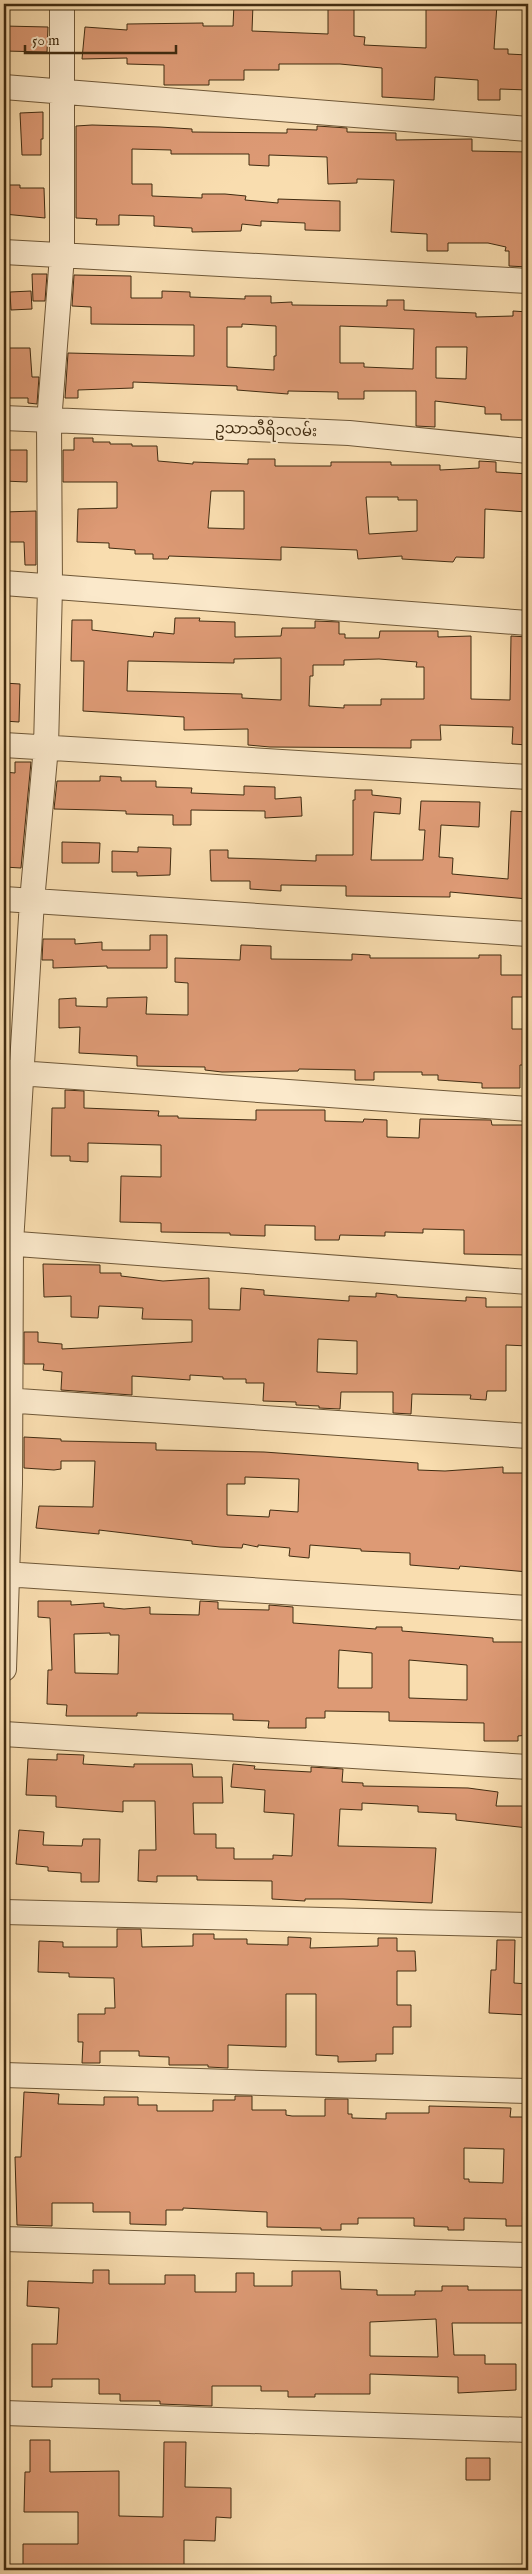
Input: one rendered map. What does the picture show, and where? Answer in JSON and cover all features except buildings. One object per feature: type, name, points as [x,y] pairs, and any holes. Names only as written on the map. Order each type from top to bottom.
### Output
[{"type":"street","points":[[4,1669],[7,1243],[13,1072],[32,901],[46,747],[50,587],[49,422],[62,256],[60,90],[62,4]]},
{"type":"street","points":[[4,87],[528,129]]},
{"type":"street","points":[[4,252],[528,281]]},
{"type":"street","name":"ဥသာသီရိ၁လမ်း","points":[[4,418],[49,422],[349,433],[528,451]]},
{"type":"street","points":[[4,583],[528,624]]},
{"type":"street","points":[[4,745],[528,777]]},
{"type":"street","points":[[4,900],[528,934]]},
{"type":"street","points":[[13,1072],[528,1110]]},
{"type":"street","points":[[7,1243],[528,1282]]},
{"type":"street","points":[[7,1400],[528,1436]]},
{"type":"street","points":[[5,1574],[528,1608]]},
{"type":"street","points":[[4,1734],[528,1767]]},
{"type":"street","points":[[4,1912],[528,1925]]},
{"type":"street","points":[[4,2076],[528,2091]]},
{"type":"street","points":[[4,2239],[528,2255]]},
{"type":"street","points":[[4,2414],[528,2430]]}]
